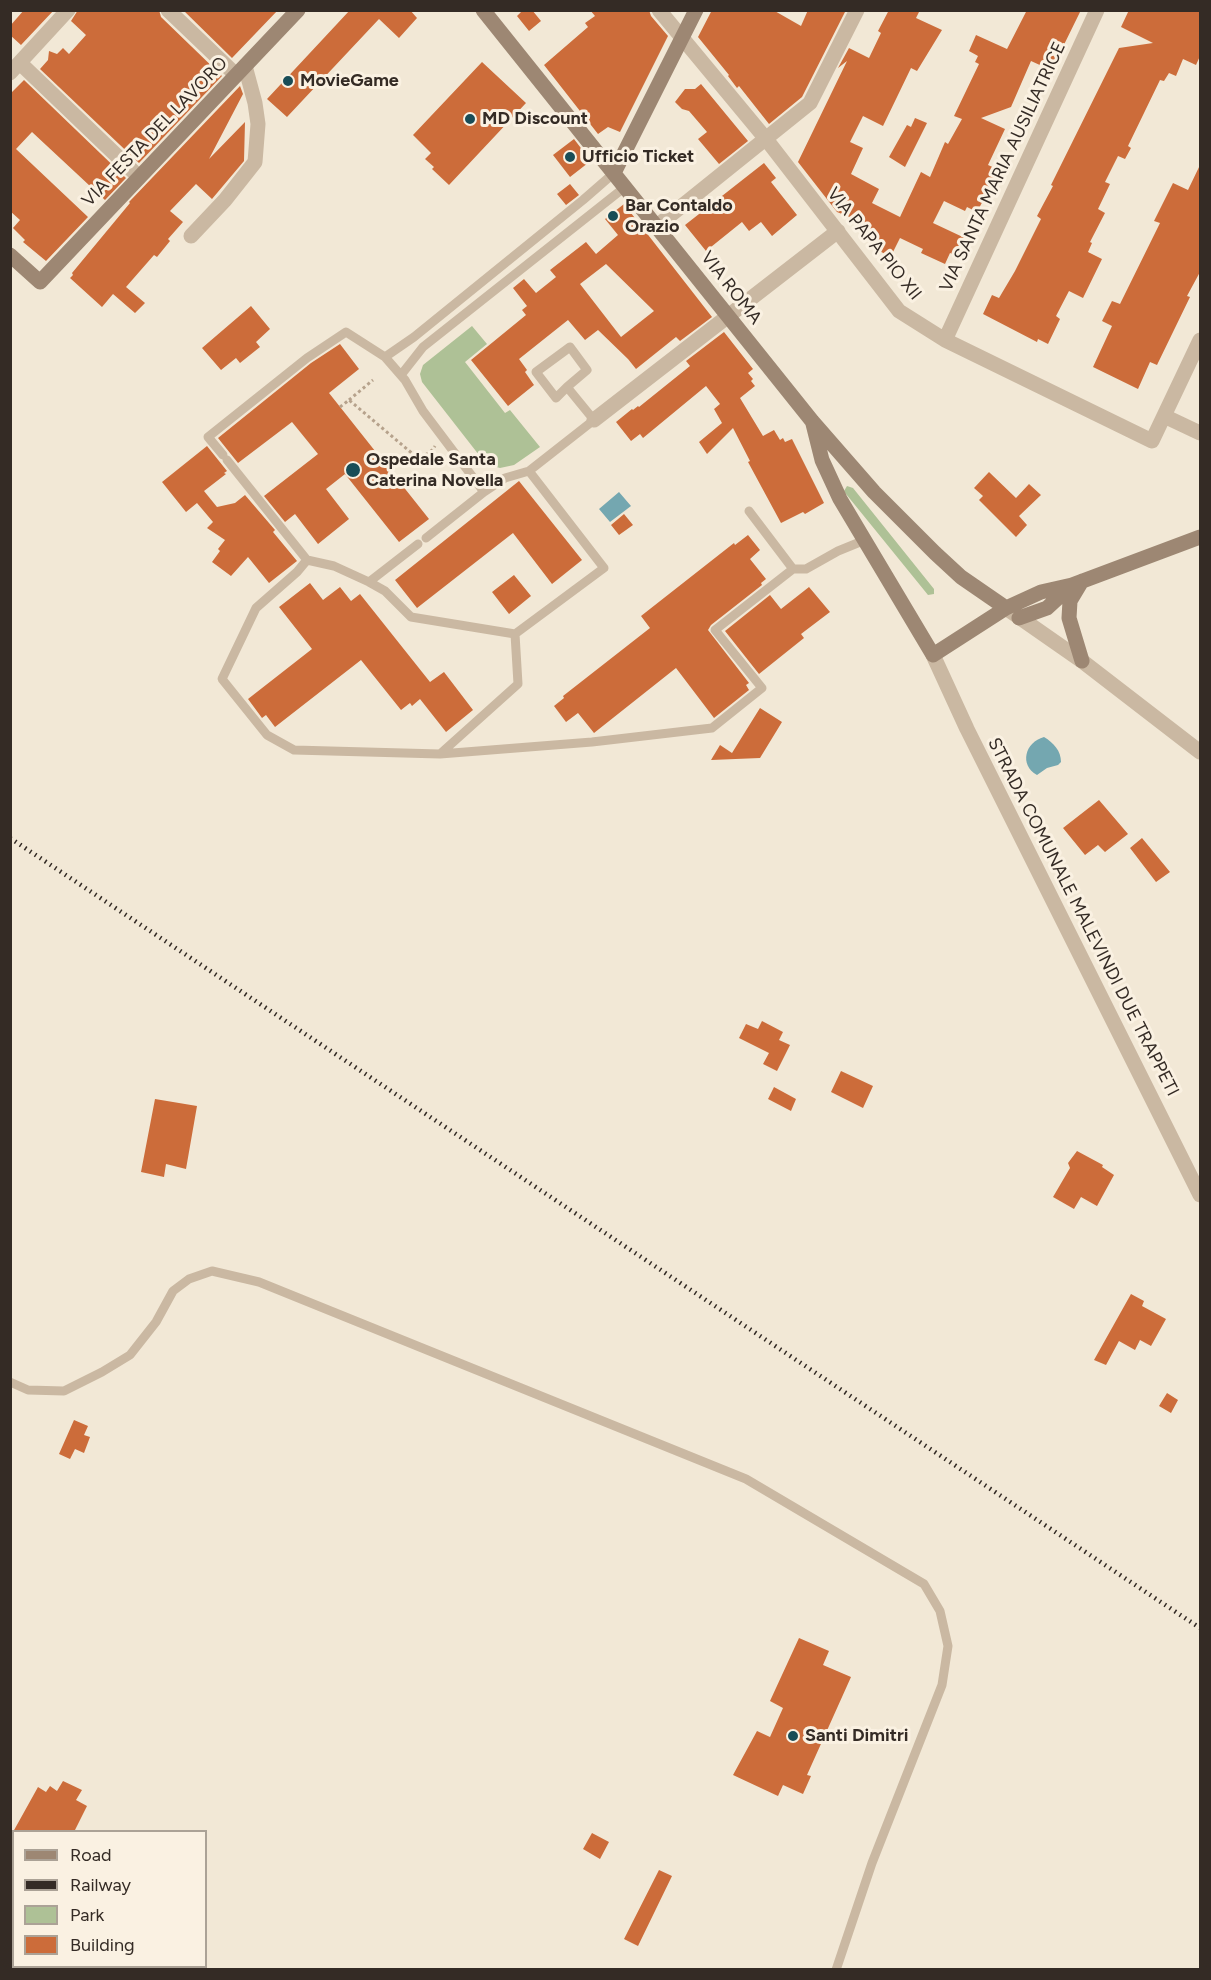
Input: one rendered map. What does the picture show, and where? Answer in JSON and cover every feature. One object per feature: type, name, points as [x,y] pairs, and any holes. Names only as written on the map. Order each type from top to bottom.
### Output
[{"type":"main road","name":"VIA FESTA DEL LAVORO","points":[[10,255],[40,282],[298,10]]},
{"type":"main road","name":"VIA ROMA","points":[[483,10],[812,421],[874,492],[960,577],[1006,608]]},
{"type":"main road","points":[[614,172],[696,10]]},
{"type":"main road","points":[[812,421],[822,460],[840,499],[933,655],[1006,608],[1041,592],[1077,583],[1200,537]]},
{"type":"main road","points":[[1019,618],[1047,608],[1077,583]]},
{"type":"main road","points":[[1077,583],[1070,601],[1069,618],[1083,661]]},
{"type":"street","points":[[68,10],[15,68],[139,177]]},
{"type":"street","points":[[168,10],[241,70],[255,103],[258,124],[255,162],[225,200],[191,236]]},
{"type":"street","name":"VIA PAPA PIO XII","points":[[659,10],[766,139],[899,311],[945,340],[1152,441],[1164,416]]},
{"type":"street","points":[[657,226],[810,103],[857,10]]},
{"type":"street","name":"VIA SANTA MARIA AUSILIATRICE","points":[[945,340],[1097,10]]},
{"type":"street","points":[[594,420],[838,231]]},
{"type":"street","points":[[1200,340],[1164,416],[1200,433]]},
{"type":"street","points":[[1006,608],[1083,661],[1200,752]]},
{"type":"street","name":"STRADA COMUNALE MALEVINDI DUE TRAPPETI","points":[[933,655],[972,739],[1200,1195]]},
{"type":"lane","points":[[385,357],[414,338],[597,189],[614,172]]},
{"type":"lane","points":[[401,375],[423,347],[625,187]]},
{"type":"lane","points":[[597,189],[608,201]]},
{"type":"lane","points":[[484,492],[423,411],[401,375],[385,357],[346,332],[307,358],[208,436],[307,560],[333,566],[369,582],[385,591],[411,617],[515,634],[604,568],[529,471]]},
{"type":"lane","points":[[570,347],[587,370],[567,387],[556,398],[536,372],[570,347]]},
{"type":"lane","points":[[369,582],[484,492],[506,478],[529,471],[594,420],[567,387]]},
{"type":"lane","points":[[749,511],[793,569]]},
{"type":"lane","points":[[307,560],[297,572],[256,608],[222,679],[267,735],[294,750],[440,754],[592,742],[712,728],[762,688],[716,630],[793,569],[806,569],[864,540]]},
{"type":"lane","points":[[440,754],[518,684],[515,634]]},
{"type":"lane","points":[[10,1382],[28,1390],[64,1391],[102,1372],[130,1355],[156,1322],[173,1291],[189,1279],[212,1270],[259,1282],[746,1479],[924,1584],[940,1611],[948,1646],[942,1685],[872,1863],[836,1970]]},
{"type":"path","points":[[340,407],[373,380]]},
{"type":"path","points":[[348,400],[414,455],[427,455],[441,436]]},
{"type":"green space","points":[[472,326],[487,344],[465,362],[505,413],[510,410],[540,447],[514,465],[500,468],[486,464],[422,382],[420,374],[423,365]]},
{"type":"green space","points":[[847,486],[853,488],[934,589],[934,594],[928,595],[846,494],[844,491]]},
{"type":"water","points":[[619,492],[631,506],[610,522],[599,509]]},
{"type":"water","points":[[1044,737],[1056,748],[1061,762],[1037,775],[1028,766],[1027,754],[1032,744]]},
{"type":"building","points":[[24,10],[54,10],[21,45],[10,35],[10,26]]},
{"type":"building","points":[[78,10],[159,10],[161,17],[222,76],[139,163],[40,69],[48,60],[49,51],[57,54],[63,48],[69,54],[86,35],[71,21]]},
{"type":"building","points":[[183,10],[278,10],[232,58]]},
{"type":"building","points":[[350,10],[410,10],[417,18],[399,38],[379,19],[287,117],[267,99]]},
{"type":"building","points":[[523,10],[532,10],[541,21],[529,31],[517,16]]},
{"type":"building","points":[[590,10],[649,10],[651,16],[668,36],[620,132],[608,127],[598,134],[544,65],[588,27],[585,23],[595,16]]},
{"type":"building","points":[[712,10],[773,10],[801,26],[808,10],[846,10],[802,97],[769,124],[739,86],[737,88],[698,37]]},
{"type":"building","points":[[889,10],[920,10],[916,18],[942,30],[917,71],[911,68],[883,126],[863,116],[850,142],[863,148],[851,174],[879,189],[872,203],[900,217],[921,172],[930,177],[945,142],[948,144],[962,119],[954,116],[979,64],[975,62],[978,56],[969,51],[976,35],[1007,49],[1027,10],[1081,10],[1055,63],[1046,58],[1042,66],[1031,61],[1011,107],[981,118],[1005,129],[988,165],[997,169],[994,174],[996,176],[977,212],[967,207],[965,211],[944,201],[933,223],[967,239],[958,256],[950,253],[945,264],[921,253],[923,249],[900,238],[892,254],[887,251],[885,254],[876,249],[878,242],[869,239],[874,230],[869,228],[870,225],[837,212],[798,162],[847,61],[838,68],[849,48],[869,58],[881,33],[878,31]]},
{"type":"building","points":[[1129,10],[1200,10],[1200,56],[1196,65],[1183,59],[1176,76],[1169,73],[1164,81],[1160,80],[1128,146],[1131,148],[1125,159],[1118,156],[1105,182],[1110,184],[1098,209],[1105,213],[1090,242],[1092,243],[1088,252],[1102,259],[1083,298],[1069,291],[1056,316],[1060,319],[1048,344],[1038,339],[1037,342],[983,314],[992,295],[999,298],[1015,271],[1041,219],[1037,216],[1053,186],[1051,185],[1119,48],[1153,43],[1121,27]]},
{"type":"building","name":"MD Discount","points":[[482,62],[526,103],[449,185],[432,169],[434,167],[425,159],[431,153],[413,135]]},
{"type":"building","points":[[24,80],[126,178],[105,200],[32,132],[16,149],[88,217],[46,261],[23,242],[25,240],[13,228],[20,220],[10,211],[10,94]]},
{"type":"building","points":[[701,84],[748,141],[719,164],[698,139],[707,132],[689,111],[682,109],[675,102],[685,89],[695,89]]},
{"type":"building","points":[[240,86],[243,94],[209,159],[245,122],[244,161],[212,199],[196,184],[170,211],[183,222],[168,239],[170,241],[157,257],[154,255],[126,287],[145,303],[135,313],[113,294],[102,307],[70,278],[72,273],[129,202]]},
{"type":"building","points":[[915,118],[927,123],[905,167],[889,157],[907,125],[911,127]]},
{"type":"building","name":"Ufficio Ticket","points":[[574,139],[587,156],[584,159],[588,163],[570,177],[553,155]]},
{"type":"building","points":[[764,163],[776,178],[771,182],[797,215],[772,236],[761,222],[749,231],[742,222],[706,251],[685,225]]},
{"type":"building","points":[[1200,165],[1200,272],[1157,365],[1150,362],[1138,389],[1093,367],[1112,326],[1102,321],[1112,301],[1120,304],[1160,223],[1154,221],[1173,183],[1188,190]]},
{"type":"building","points":[[570,184],[579,195],[566,205],[557,194]]},
{"type":"building","points":[[624,204],[712,317],[680,341],[676,337],[636,369],[598,330],[585,340],[568,320],[519,359],[534,385],[508,406],[471,360],[526,315],[522,310],[527,306],[513,288],[524,279],[536,293],[556,277],[550,270],[586,242],[596,254],[618,235],[605,219]],"holes":[[[606,264],[654,311],[621,337],[580,284]]]},
{"type":"building","points":[[251,306],[270,329],[256,342],[260,347],[240,363],[236,358],[221,370],[202,348]]},
{"type":"building","points":[[724,332],[753,369],[748,373],[755,386],[740,398],[763,436],[774,430],[780,440],[783,438],[785,442],[792,439],[824,503],[805,514],[803,512],[781,523],[748,462],[750,461],[733,428],[707,454],[699,442],[722,423],[714,409],[720,404],[706,386],[643,438],[640,434],[631,441],[616,422],[632,409],[639,407],[690,366],[686,361]]},
{"type":"building","points":[[340,344],[359,369],[329,393],[429,519],[399,542],[345,474],[326,489],[349,519],[318,544],[295,514],[285,522],[264,496],[318,454],[292,422],[238,463],[218,438],[311,363]]},
{"type":"building","points":[[207,446],[227,471],[204,491],[217,507],[235,503],[245,495],[275,530],[273,532],[297,561],[269,583],[248,557],[231,576],[212,562],[225,540],[207,528],[213,522],[197,503],[186,512],[162,482]]},
{"type":"building","points":[[989,472],[1016,498],[1029,484],[1041,495],[1019,516],[1027,525],[1016,537],[979,500],[983,496],[974,488]]},
{"type":"building","points":[[519,481],[582,560],[552,584],[513,533],[417,608],[395,580]]},
{"type":"building","points":[[624,514],[633,525],[619,535],[611,525]]},
{"type":"building","points":[[748,535],[760,550],[750,559],[766,579],[761,583],[762,585],[711,625],[708,630],[749,683],[746,685],[749,690],[714,718],[676,668],[594,733],[578,713],[566,722],[554,706],[564,698],[563,696],[650,628],[641,616],[734,543],[735,545]]},
{"type":"building","points":[[514,575],[531,596],[509,614],[492,592]]},
{"type":"building","points":[[310,583],[323,600],[340,587],[351,601],[360,594],[430,682],[444,672],[473,710],[446,732],[420,699],[412,706],[410,703],[401,710],[361,660],[275,727],[266,715],[262,718],[248,699],[312,649],[279,607]]},
{"type":"building","points":[[809,587],[830,612],[801,634],[804,638],[759,674],[725,631],[770,595],[781,609]]},
{"type":"building","points":[[760,708],[782,722],[760,758],[711,760],[720,745],[732,753]]},
{"type":"building","points":[[1099,800],[1128,834],[1105,852],[1098,845],[1085,855],[1063,828]]},
{"type":"building","points":[[1142,838],[1170,872],[1156,882],[1130,848]]},
{"type":"building","points":[[762,1021],[783,1032],[779,1040],[790,1045],[777,1071],[763,1064],[769,1053],[739,1038],[746,1024],[758,1029]]},
{"type":"building","points":[[841,1071],[873,1086],[863,1108],[831,1092]]},
{"type":"building","points":[[774,1087],[796,1099],[791,1111],[768,1099]]},
{"type":"building","points":[[155,1099],[197,1106],[186,1169],[166,1164],[164,1177],[141,1172]]},
{"type":"building","points":[[1077,1151],[1103,1165],[1102,1167],[1114,1175],[1097,1206],[1081,1197],[1074,1209],[1053,1197],[1070,1168],[1068,1163]]},
{"type":"building","points":[[1131,1294],[1144,1301],[1142,1306],[1166,1319],[1151,1346],[1140,1340],[1135,1350],[1119,1341],[1106,1365],[1094,1360]]},
{"type":"building","points":[[1167,1393],[1178,1400],[1171,1413],[1159,1406]]},
{"type":"building","points":[[74,1420],[88,1426],[84,1435],[90,1437],[84,1453],[75,1449],[70,1459],[59,1454]]},
{"type":"building","points":[[799,1638],[829,1651],[823,1665],[851,1677],[807,1775],[811,1776],[803,1794],[783,1785],[778,1796],[733,1775],[757,1731],[770,1737],[783,1708],[770,1701]]},
{"type":"building","points":[[63,1781],[82,1790],[76,1800],[87,1806],[75,1830],[14,1830],[38,1787],[46,1792],[50,1786],[57,1791]]},
{"type":"building","points":[[592,1833],[609,1842],[600,1859],[583,1849]]},
{"type":"building","points":[[659,1870],[672,1876],[638,1946],[624,1939]]},
{"type":"railway","points":[[10,838],[1200,1628]]},
{"type":"place","name":"MovieGame","points":[[288,81]]},
{"type":"place","name":"MD Discount","points":[[470,119]]},
{"type":"place","name":"Ufficio Ticket","points":[[570,157]]},
{"type":"place","name":"Bar Contaldo Orazio","points":[[613,216]]},
{"type":"place","name":"Ospedale Santa Caterina Novella","points":[[353,470]]},
{"type":"place","name":"Santi Dimitri","points":[[793,1736]]}]
